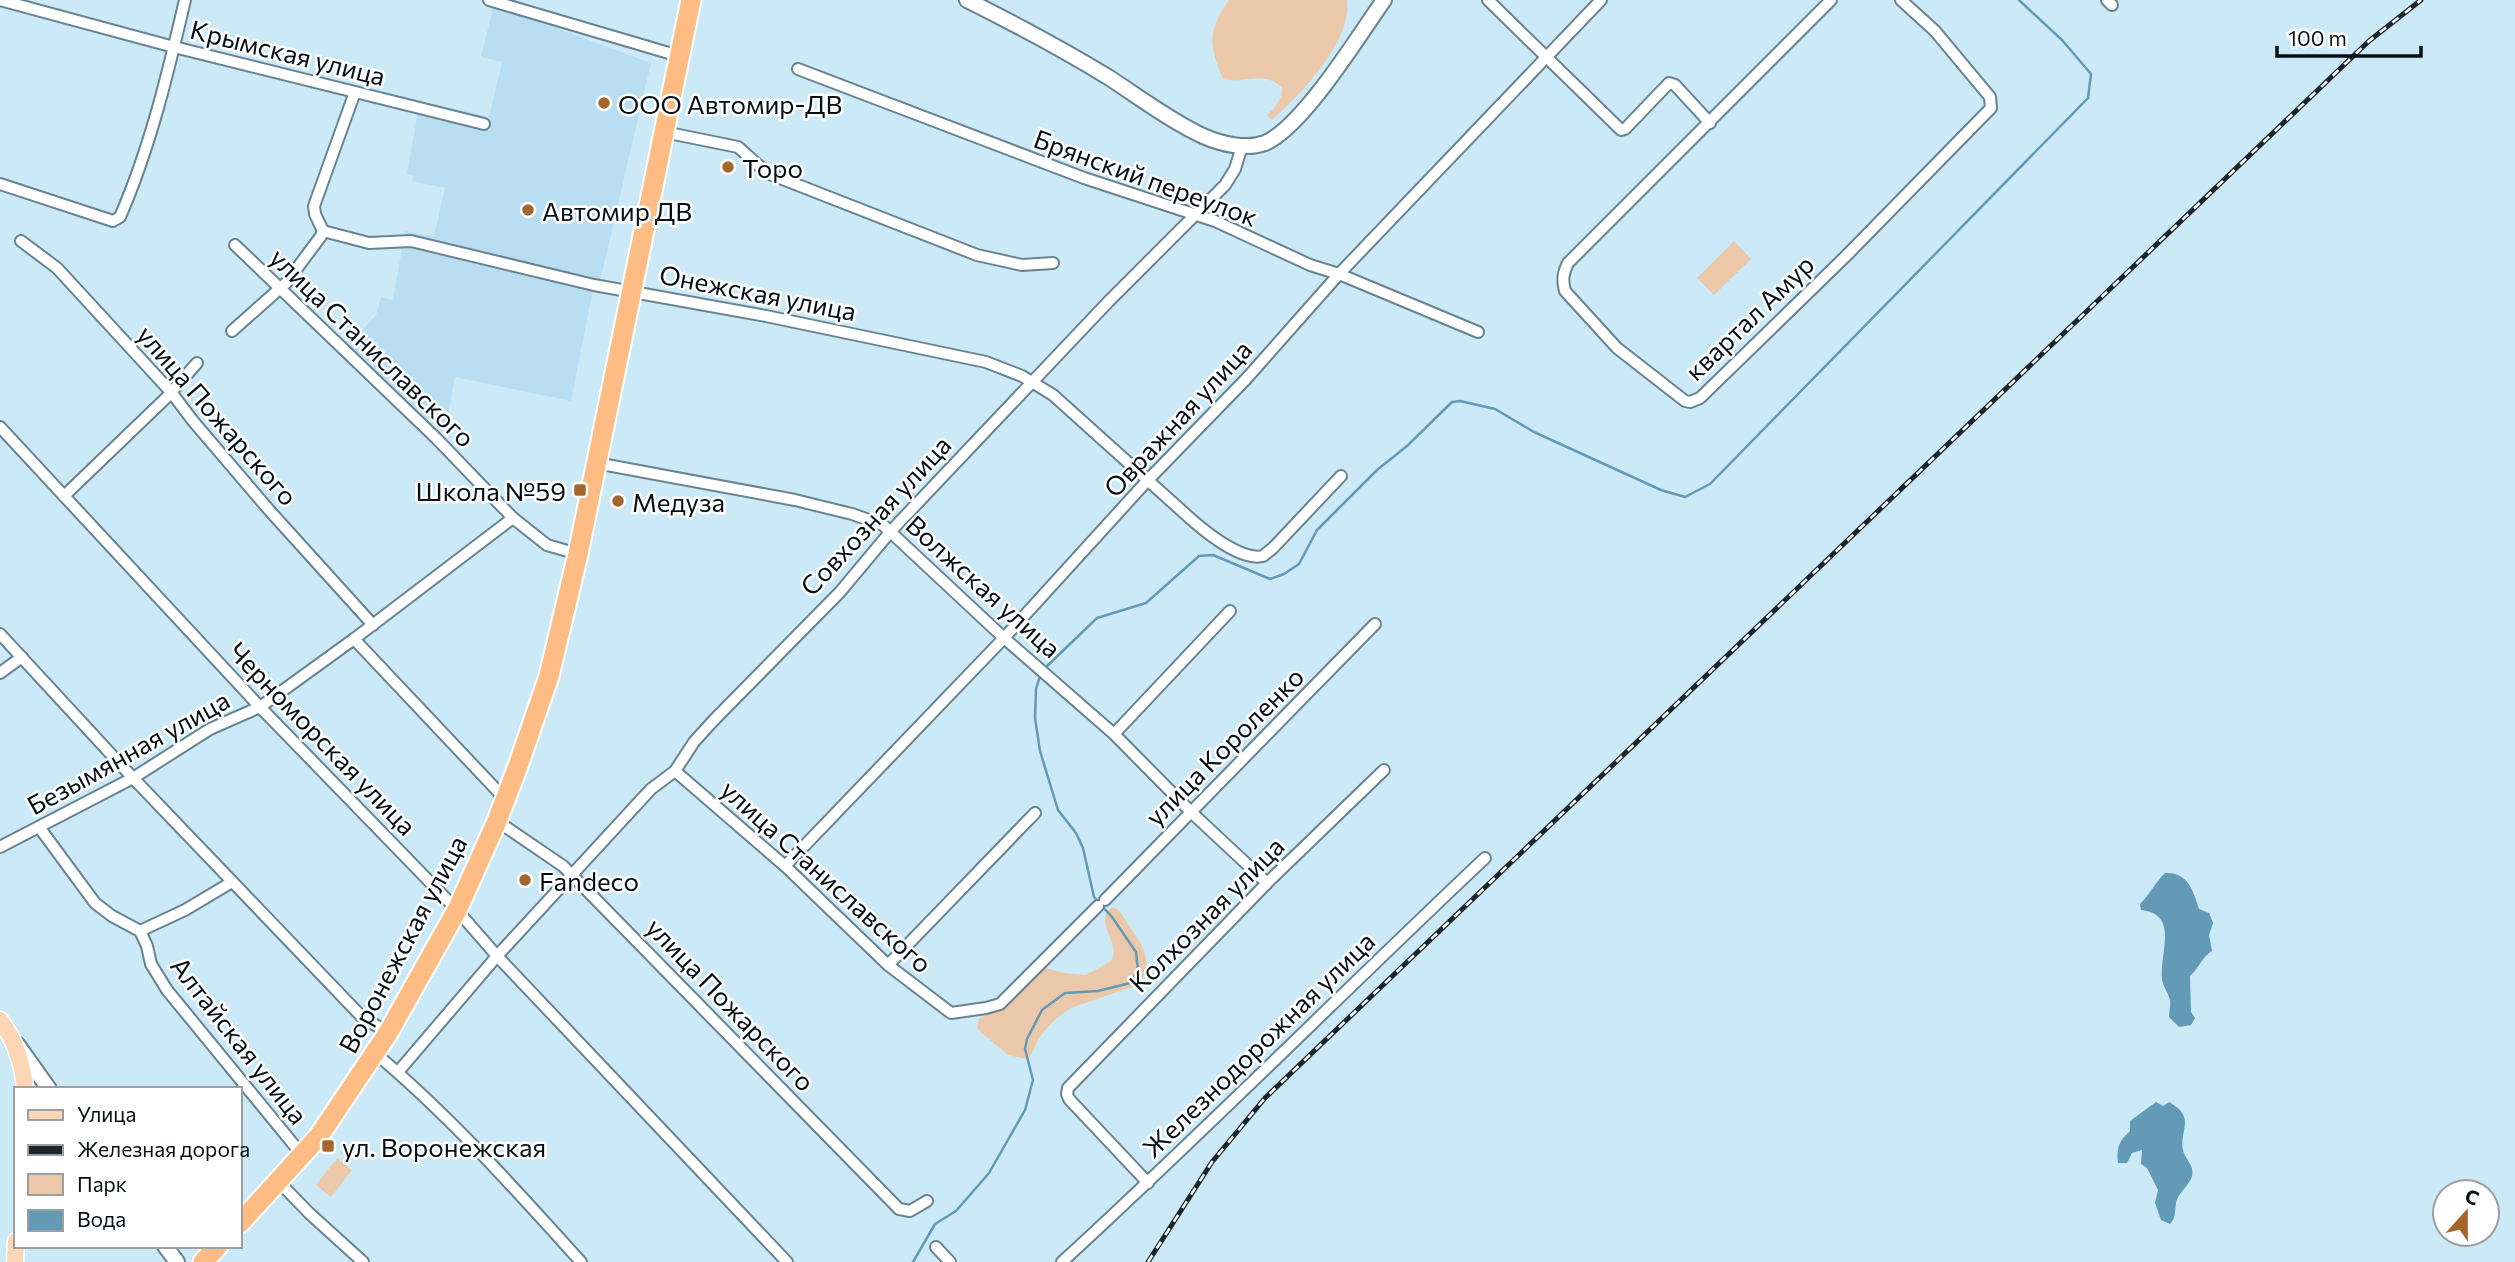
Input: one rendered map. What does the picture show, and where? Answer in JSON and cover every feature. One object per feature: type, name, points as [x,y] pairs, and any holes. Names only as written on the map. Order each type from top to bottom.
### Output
[{"type":"highway","name":"Воронежская улица","points":[[242,1221],[319,1136],[388,1033],[457,910],[506,800],[549,676],[578,554],[691,0]]},
{"type":"highway","points":[[203,1262],[216,1248]]},
{"type":"main road","points":[[967,0],[1024,28],[1203,136],[1242,146],[1265,143],[1288,125],[1322,89],[1384,0]]},
{"type":"main road","points":[[2,1023],[22,1065],[24,1087]]},
{"type":"main road","points":[[2,1023],[48,1087]]},
{"type":"street","name":"Крымская улица","points":[[0,0],[174,47],[484,124]]},
{"type":"street","points":[[0,184],[113,220],[120,217],[136,179],[185,0]]},
{"type":"street","points":[[489,0],[679,56]]},
{"type":"street","points":[[1488,0],[1621,130],[1669,83],[1675,85],[1710,122]]},
{"type":"street","name":"Овражная улица","points":[[785,866],[1004,638],[1147,481],[1247,378],[1339,274],[1601,0]]},
{"type":"street","name":"квартал Амур","points":[[1831,0],[1568,263],[1562,282],[1565,292],[1617,348],[1680,399],[1690,402],[1700,398],[1846,256],[1991,108],[1990,97],[1935,32],[1901,0]]},
{"type":"street","name":"Брянский переулок","points":[[798,69],[1084,178],[1195,214],[1310,265],[1339,274],[1478,332]]},
{"type":"street","points":[[232,331],[291,278],[323,231],[314,206],[355,92]]},
{"type":"street","points":[[664,132],[738,147],[767,173],[977,255],[1021,265],[1053,263]]},
{"type":"street","name":"Совхозная улица","points":[[398,1072],[497,956],[651,789],[675,771],[694,742],[840,592],[891,531],[1225,184],[1236,169],[1242,146]]},
{"type":"street","name":"Онежская улица","points":[[323,231],[369,243],[411,241],[587,283],[815,326],[986,362],[1007,369],[1053,395],[1210,535],[1247,556],[1264,556],[1342,476]]},
{"type":"street","name":"улица Пожарского","points":[[21,241],[57,268],[171,392],[269,509],[373,625]]},
{"type":"street","name":"улица Станиславского","points":[[235,245],[437,439],[513,518],[547,545],[578,554]]},
{"type":"street","points":[[64,496],[171,392],[197,363]]},
{"type":"street","name":"Черноморская улица","points":[[0,427],[260,707],[457,910],[497,956],[788,1262]]},
{"type":"street","name":"Волжская улица","points":[[596,463],[795,500],[870,519],[891,531],[1004,638],[1114,734],[1191,813],[1267,883]]},
{"type":"street","name":"Безымянная улица","points":[[0,848],[133,778],[210,730],[260,707],[513,518]]},
{"type":"street","points":[[1114,734],[1230,611]]},
{"type":"street","name":"улица Короленко","points":[[951,1013],[1000,1003],[1102,903],[1375,624]]},
{"type":"street","points":[[0,634],[133,778],[361,1016],[388,1033]]},
{"type":"street","points":[[354,639],[506,800]]},
{"type":"street","points":[[0,673],[22,657]]},
{"type":"street","name":"Колхозная улица","points":[[1148,1183],[1067,1094],[1072,1082],[1267,883],[1384,769]]},
{"type":"street","name":"улица Станиславского","points":[[675,771],[785,866],[888,965],[951,1013]]},
{"type":"street","points":[[888,965],[1035,813]]},
{"type":"street","name":"улица Пожарского","points":[[497,821],[572,875],[899,1209],[910,1211],[927,1201]]},
{"type":"street","points":[[39,827],[95,903],[139,931],[185,910],[232,882]]},
{"type":"street","name":"Железнодорожная улица","points":[[1062,1262],[1148,1183],[1485,858]]},
{"type":"street","name":"Алтайская улица","points":[[139,931],[147,946],[151,964],[167,990],[303,1156]]},
{"type":"street","points":[[375,1052],[472,1143],[581,1262]]},
{"type":"street","points":[[279,1182],[363,1262]]},
{"type":"street","points":[[936,1247],[950,1262]]},
{"type":"shaded area","name":"Автомир ДВ","points":[[493,8],[520,15],[651,63],[601,277],[593,290],[571,401],[455,377],[446,427],[442,432],[349,345],[376,315],[381,297],[393,300],[405,231],[434,236],[445,188],[412,181],[413,176],[407,174],[420,101],[489,117],[502,62],[481,57]]},
{"type":"green space","points":[[1229,0],[1347,0],[1346,16],[1333,50],[1310,82],[1272,120],[1267,116],[1280,100],[1282,88],[1268,79],[1223,79],[1218,67],[1212,39],[1217,21]]},
{"type":"green space","points":[[1734,241],[1751,259],[1714,295],[1697,278]]},
{"type":"green space","points":[[1112,907],[1123,916],[1145,954],[1146,970],[1137,985],[1066,1011],[1045,1031],[1027,1059],[1008,1055],[977,1029],[979,1019],[1000,1008],[1037,971],[1046,968],[1086,975],[1111,961],[1113,948],[1105,918]]},
{"type":"green space","points":[[337,1158],[352,1170],[331,1197],[316,1185]]},
{"type":"water","points":[[2165,873],[2173,873],[2184,879],[2192,889],[2199,909],[2209,913],[2213,923],[2209,935],[2212,951],[2190,976],[2191,1012],[2195,1018],[2191,1025],[2179,1027],[2169,1017],[2170,1000],[2162,979],[2164,927],[2153,913],[2141,910],[2140,904]]},
{"type":"water","points":[[2156,1102],[2163,1106],[2169,1102],[2182,1113],[2185,1119],[2183,1150],[2193,1172],[2177,1199],[2170,1224],[2161,1220],[2155,1203],[2158,1190],[2147,1168],[2141,1164],[2142,1150],[2132,1153],[2127,1163],[2118,1163],[2118,1149],[2130,1131],[2130,1121]]},
{"type":"waterway","points":[[1045,668],[1097,618],[1146,603],[1199,556],[1213,555],[1270,579],[1284,574],[1299,564],[1317,530],[1377,470],[1407,446],[1452,402],[1460,401],[1495,409],[1534,432],[1661,490],[1685,497],[1710,484],[2088,98],[2091,74],[2062,40],[2019,0]]},
{"type":"waterway","points":[[913,1262],[935,1224],[956,1211],[989,1173],[1025,1110],[1033,1080],[1025,1049],[1027,1039],[1042,1010],[1065,993],[1098,991],[1130,983],[1138,970],[1136,952],[1112,917],[1094,897],[1083,848],[1076,833],[1058,810],[1040,751],[1035,718],[1036,689],[1041,673]]},
{"type":"railway","points":[[1148,1262],[1212,1162],[1265,1098],[2369,41],[2421,0]]},
{"type":"place","name":"ООО Автомир-ДВ","points":[[604,103]]},
{"type":"place","name":"Торо","points":[[728,167]]},
{"type":"place","name":"Автомир ДВ","points":[[528,210]]},
{"type":"place","name":"Школа №59","points":[[580,490]]},
{"type":"place","name":"Медуза","points":[[618,501]]},
{"type":"place","name":"Fandeco","points":[[525,880]]},
{"type":"place","name":"ул. Воронежская","points":[[328,1146]]}]
